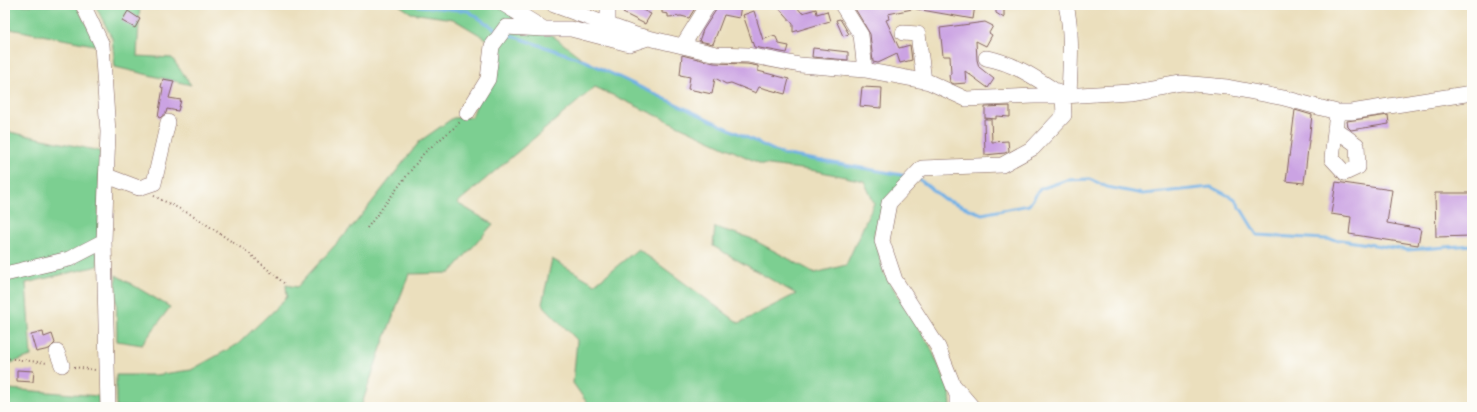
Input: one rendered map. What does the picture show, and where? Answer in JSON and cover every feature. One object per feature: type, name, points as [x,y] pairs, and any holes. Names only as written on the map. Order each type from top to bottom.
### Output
[{"type":"street","points":[[83,5],[102,45],[108,132],[104,241],[108,407]]},
{"type":"street","points":[[498,5],[506,27]]},
{"type":"street","points":[[505,5],[544,29]]},
{"type":"street","points":[[554,5],[636,35],[716,54],[748,55],[800,65],[865,70],[924,81],[966,99],[1066,96],[1130,92],[1182,83],[1227,87],[1284,98],[1337,112],[1350,112],[1472,93]]},
{"type":"street","points":[[608,5],[608,24]]},
{"type":"street","points":[[683,46],[708,5]]},
{"type":"street","points":[[842,5],[861,35],[865,70]]},
{"type":"street","points":[[957,407],[957,395],[938,347],[895,280],[882,241],[889,203],[922,168],[1002,165],[1033,148],[1064,115],[1071,50],[1066,5]]},
{"type":"street","points":[[506,27],[571,29],[630,44],[648,38]]},
{"type":"street","points":[[467,113],[488,79],[492,46],[506,27]]},
{"type":"street","points":[[903,33],[918,34],[924,81]]},
{"type":"street","points":[[986,58],[998,60],[1029,74],[1066,96]]},
{"type":"street","points":[[1335,129],[1337,112]]},
{"type":"street","points":[[107,176],[139,188],[154,183],[168,122]]},
{"type":"street","points":[[5,274],[69,259],[104,241]]},
{"type":"street","points":[[953,385],[972,407]]},
{"type":"path","points":[[367,228],[424,153],[455,127],[467,113]]},
{"type":"path","points":[[139,188],[194,216],[250,254],[286,285]]},
{"type":"green space","points":[[5,5],[76,5],[99,46],[5,28]]},
{"type":"green space","points":[[95,5],[140,5],[137,56],[172,58],[191,85],[115,67],[112,38]]},
{"type":"green space","points":[[399,5],[514,5],[544,29],[506,27],[490,41],[453,19],[411,13]]},
{"type":"green space","points":[[509,32],[548,32],[584,60],[782,154],[909,176],[885,201],[874,234],[884,273],[930,346],[950,391],[951,407],[590,407],[573,383],[577,340],[542,304],[552,259],[595,284],[638,249],[739,323],[796,294],[713,246],[715,227],[750,238],[815,273],[846,265],[874,203],[864,181],[817,171],[761,164],[595,87],[457,203],[493,224],[450,273],[409,274],[381,348],[361,407],[116,407],[116,375],[155,375],[191,370],[238,344],[287,297],[286,285],[297,287],[357,221],[420,141],[453,118],[472,117],[496,47]]},
{"type":"green space","points":[[5,131],[100,151],[98,240],[68,256],[5,273]]},
{"type":"green space","points":[[97,249],[98,266],[26,283],[31,356],[5,365],[5,281]]},
{"type":"green space","points":[[116,275],[170,307],[142,345],[117,341]]},
{"type":"green space","points":[[5,377],[9,389],[98,396],[99,407],[5,407]]},
{"type":"building","points":[[627,5],[632,5],[651,14],[645,24],[623,13]]},
{"type":"building","points":[[690,5],[697,5],[689,18],[681,16],[668,17],[668,14],[662,13],[662,10],[687,8]]},
{"type":"building","points":[[717,5],[741,5],[739,18],[724,15],[713,44],[699,41],[703,30],[716,10]]},
{"type":"building","points":[[776,5],[797,5],[796,6],[802,13],[816,9],[817,14],[827,11],[830,21],[793,32],[793,24]]},
{"type":"building","points":[[858,5],[912,5],[912,9],[888,14],[889,19],[886,20],[899,48],[910,45],[912,60],[900,63],[897,54],[878,63],[873,62],[870,34],[854,7]]},
{"type":"building","points":[[917,5],[948,5],[962,7],[963,5],[975,5],[973,19],[916,9]]},
{"type":"building","points":[[996,5],[1004,5],[1004,18],[996,13]]},
{"type":"building","points":[[128,11],[140,19],[135,28],[122,21]]},
{"type":"building","points":[[754,11],[763,40],[772,36],[776,37],[779,44],[789,46],[787,53],[754,47],[743,15]]},
{"type":"building","points":[[840,19],[849,34],[843,36],[836,20]]},
{"type":"building","points":[[985,22],[993,26],[989,33],[992,35],[986,46],[976,41],[977,60],[979,67],[994,79],[988,88],[965,71],[966,83],[954,84],[950,82],[950,56],[943,56],[940,28]]},
{"type":"building","points":[[813,48],[848,52],[848,60],[812,57]]},
{"type":"building","points":[[682,55],[714,63],[747,64],[758,66],[758,71],[789,79],[785,94],[759,87],[756,93],[731,83],[726,84],[715,78],[712,94],[688,89],[690,77],[680,75]]},
{"type":"building","points":[[163,79],[174,81],[169,98],[181,100],[178,111],[167,109],[166,113],[160,118],[158,117]]},
{"type":"building","points":[[862,87],[882,88],[881,108],[860,106]]},
{"type":"building","points":[[1010,106],[1010,117],[996,116],[996,119],[985,118],[985,107]]},
{"type":"building","points":[[1295,110],[1312,115],[1304,183],[1286,181]]},
{"type":"building","points":[[1388,115],[1389,124],[1351,130],[1348,127],[1347,121]]},
{"type":"building","points":[[984,119],[991,119],[992,142],[1008,141],[1009,151],[1005,153],[985,155]]},
{"type":"building","points":[[1336,182],[1392,190],[1387,223],[1421,229],[1418,245],[1349,234],[1351,217],[1331,214]]},
{"type":"building","points":[[1435,193],[1472,193],[1472,236],[1436,237]]},
{"type":"building","points":[[43,332],[44,337],[52,334],[55,343],[49,349],[36,352],[31,335]]},
{"type":"building","points":[[17,370],[34,371],[33,382],[17,381]]},
{"type":"waterway","points":[[410,5],[468,11],[498,31]]},
{"type":"waterway","points":[[507,34],[583,60],[782,154],[908,176]]},
{"type":"waterway","points":[[919,179],[944,199],[982,214],[1029,205],[1040,189],[1067,180],[1090,179],[1107,187],[1143,194],[1211,187],[1235,199],[1257,235],[1341,240],[1408,250],[1472,245]]}]
